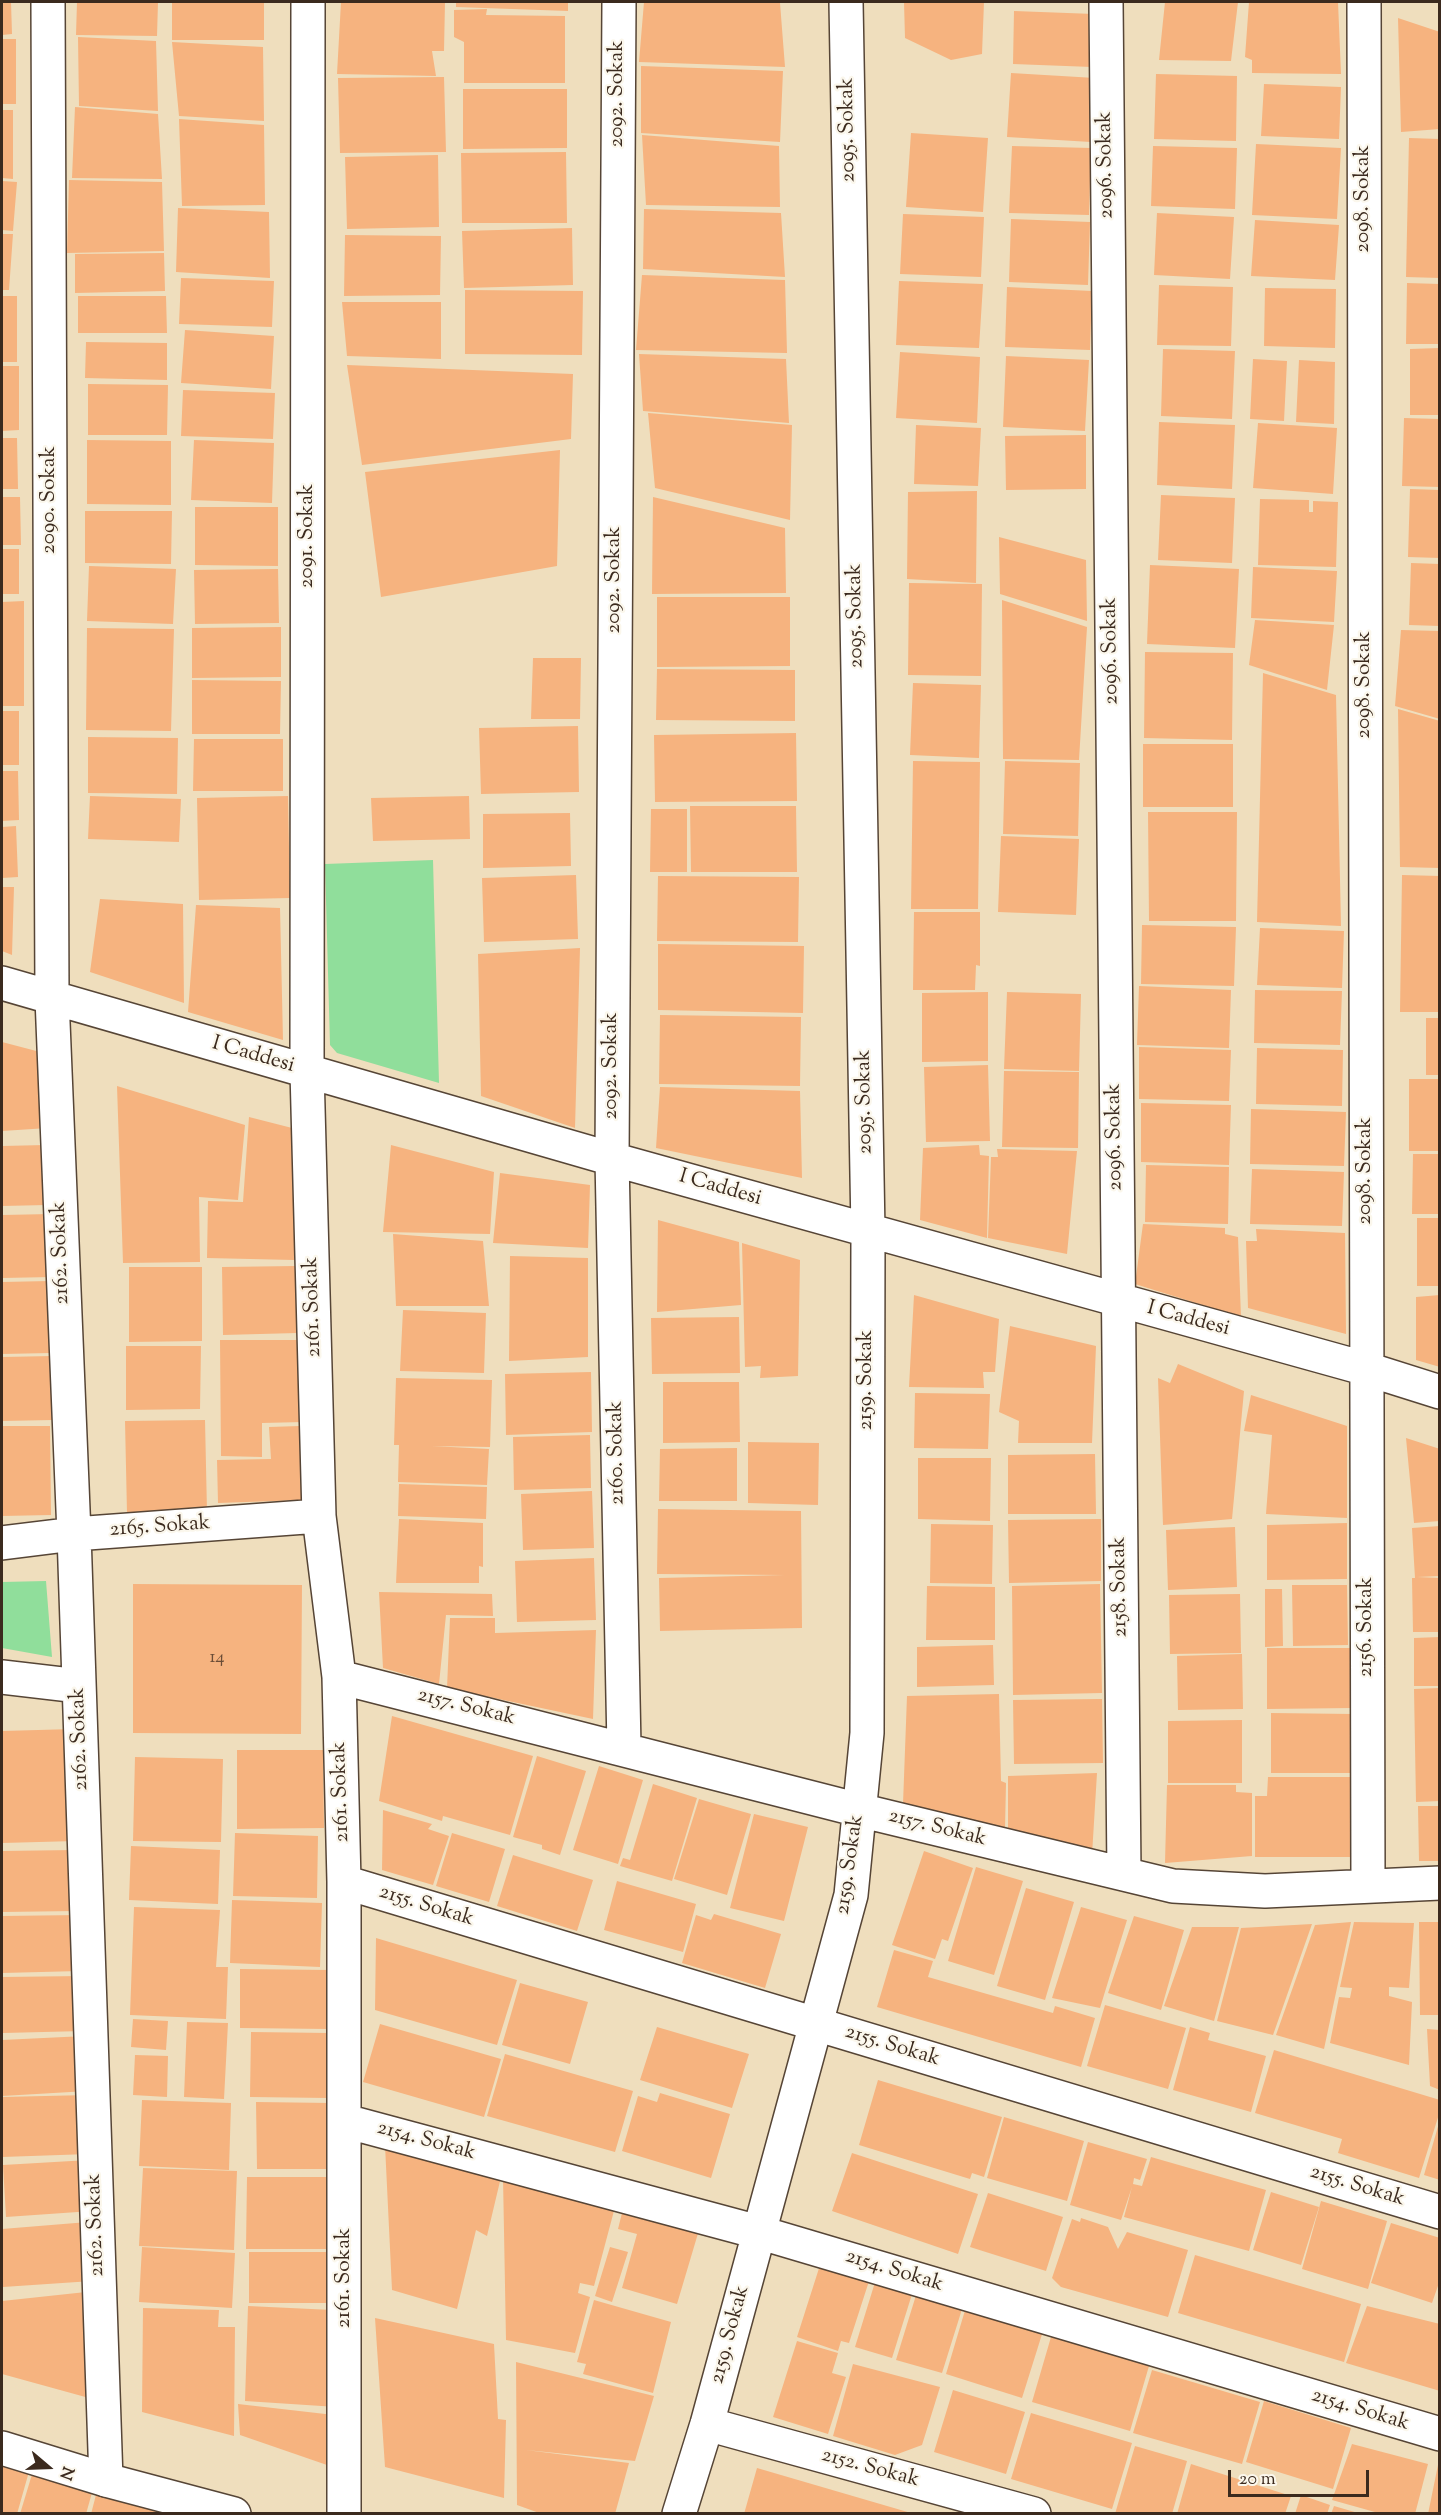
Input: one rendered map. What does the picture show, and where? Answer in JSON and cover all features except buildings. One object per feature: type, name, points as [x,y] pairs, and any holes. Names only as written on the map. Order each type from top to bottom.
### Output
[{"type":"street","name":"2090. Sokak","points":[[48,2],[52,998]]},
{"type":"street","name":"2091. Sokak","points":[[307,1071],[308,2]]},
{"type":"street","name":"2092. Sokak","points":[[612,1159],[619,2]]},
{"type":"street","name":"2095. Sokak","points":[[846,2],[868,1231]]},
{"type":"street","name":"2096. Sokak","points":[[1106,2],[1118,1300]]},
{"type":"street","name":"2098. Sokak","points":[[1364,2],[1367,1369]]},
{"type":"street","name":"I Caddesi","points":[[2,982],[612,1159],[1367,1369],[1440,1392]]},
{"type":"street","name":"2162. Sokak","points":[[52,998],[74,1534],[106,2480]]},
{"type":"street","name":"2161. Sokak","points":[[307,1071],[320,1516],[339,1677],[344,1882],[344,2514]]},
{"type":"street","name":"2160. Sokak","points":[[612,1159],[624,1748]]},
{"type":"street","name":"2159. Sokak","points":[[679,2514],[707,2424],[813,2024],[850,1895],[867,1733],[868,1231]]},
{"type":"street","name":"2158. Sokak","points":[[1118,1300],[1124,1874]]},
{"type":"street","name":"2156. Sokak","points":[[1367,1369],[1368,1886]]},
{"type":"street","name":"2165. Sokak","points":[[2,1543],[74,1534],[320,1516]]},
{"type":"street","points":[[2,1677],[79,1686]]},
{"type":"street","name":"2157. Sokak","points":[[339,1677],[624,1748],[859,1810],[1173,1886],[1265,1891],[1440,1883]]},
{"type":"street","name":"2155. Sokak","points":[[344,1882],[1440,2212]]},
{"type":"street","name":"2154. Sokak","points":[[345,2121],[758,2232],[1440,2434]]},
{"type":"street","name":"2152. Sokak","points":[[707,2424],[1034,2514]]},
{"type":"street","points":[[2,2448],[106,2480],[234,2514]]},
{"type":"green space","points":[[433,860],[439,1083],[337,1053],[330,1045],[325,864]]},
{"type":"green space","points":[[46,1581],[52,1657],[2,1648],[2,1582]]}]
